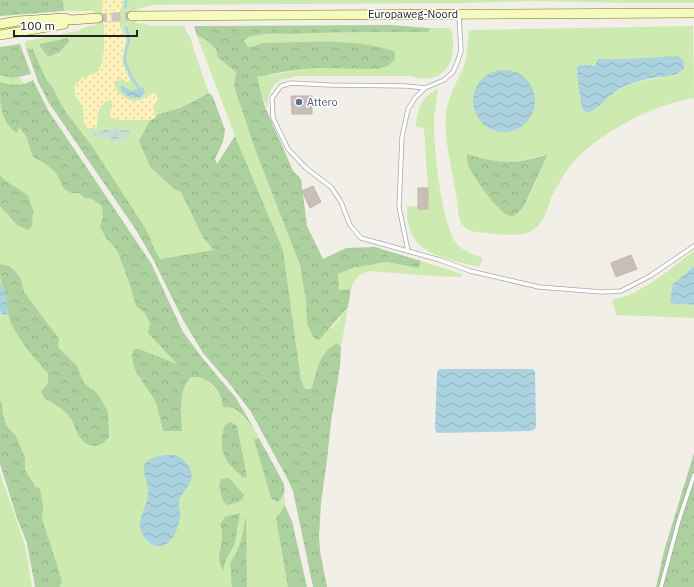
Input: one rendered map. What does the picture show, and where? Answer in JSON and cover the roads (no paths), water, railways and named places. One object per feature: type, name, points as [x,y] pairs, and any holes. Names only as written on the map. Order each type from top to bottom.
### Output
[{"type":"street","name":"Europaweg-Noord","points":[[132,16],[694,13]]},
{"type":"street","points":[[0,24],[18,21],[65,18],[71,20],[98,18]]},
{"type":"street","points":[[0,35],[66,24],[71,20]]},
{"type":"lane","points":[[408,250],[399,206],[402,137],[408,109],[415,98],[425,88],[444,80],[453,72],[460,50],[459,14]]},
{"type":"lane","points":[[425,88],[406,86],[291,83],[281,86],[272,98],[273,118],[288,149],[306,168],[331,188],[341,202],[350,225],[361,238],[408,250],[470,271],[539,287],[602,292],[621,291],[650,276],[694,246]]},
{"type":"lane","points":[[661,587],[679,520],[694,475]]},
{"type":"water","points":[[678,56],[683,60],[684,69],[677,74],[647,79],[619,89],[587,113],[582,108],[577,69],[580,65],[595,66],[598,59]]},
{"type":"water","points":[[498,70],[510,70],[526,79],[533,89],[535,101],[533,113],[526,123],[510,132],[498,132],[487,127],[478,118],[473,107],[473,95],[478,84],[487,75]]},
{"type":"water","points":[[122,86],[132,91],[143,87],[145,92],[139,97],[132,98],[122,91],[120,88]]},
{"type":"water","points":[[694,266],[694,305],[670,303],[673,284]]},
{"type":"water","points":[[0,283],[6,292],[8,314],[4,315],[0,312]]},
{"type":"water","points":[[532,369],[535,371],[536,427],[534,430],[530,431],[436,432],[437,373],[438,370]]},
{"type":"water","points":[[165,455],[176,455],[183,460],[190,469],[192,477],[179,501],[179,521],[174,536],[168,543],[157,546],[151,544],[147,540],[140,528],[141,518],[148,496],[144,466],[147,461]]},
{"type":"waterway","points":[[125,8],[126,0]]},
{"type":"waterway","points":[[126,27],[129,42],[126,49],[125,62],[132,78],[139,88]]},
{"type":"tunnel","points":[[98,18],[132,16]]},
{"type":"place","name":"Attero","points":[[299,102]]}]
